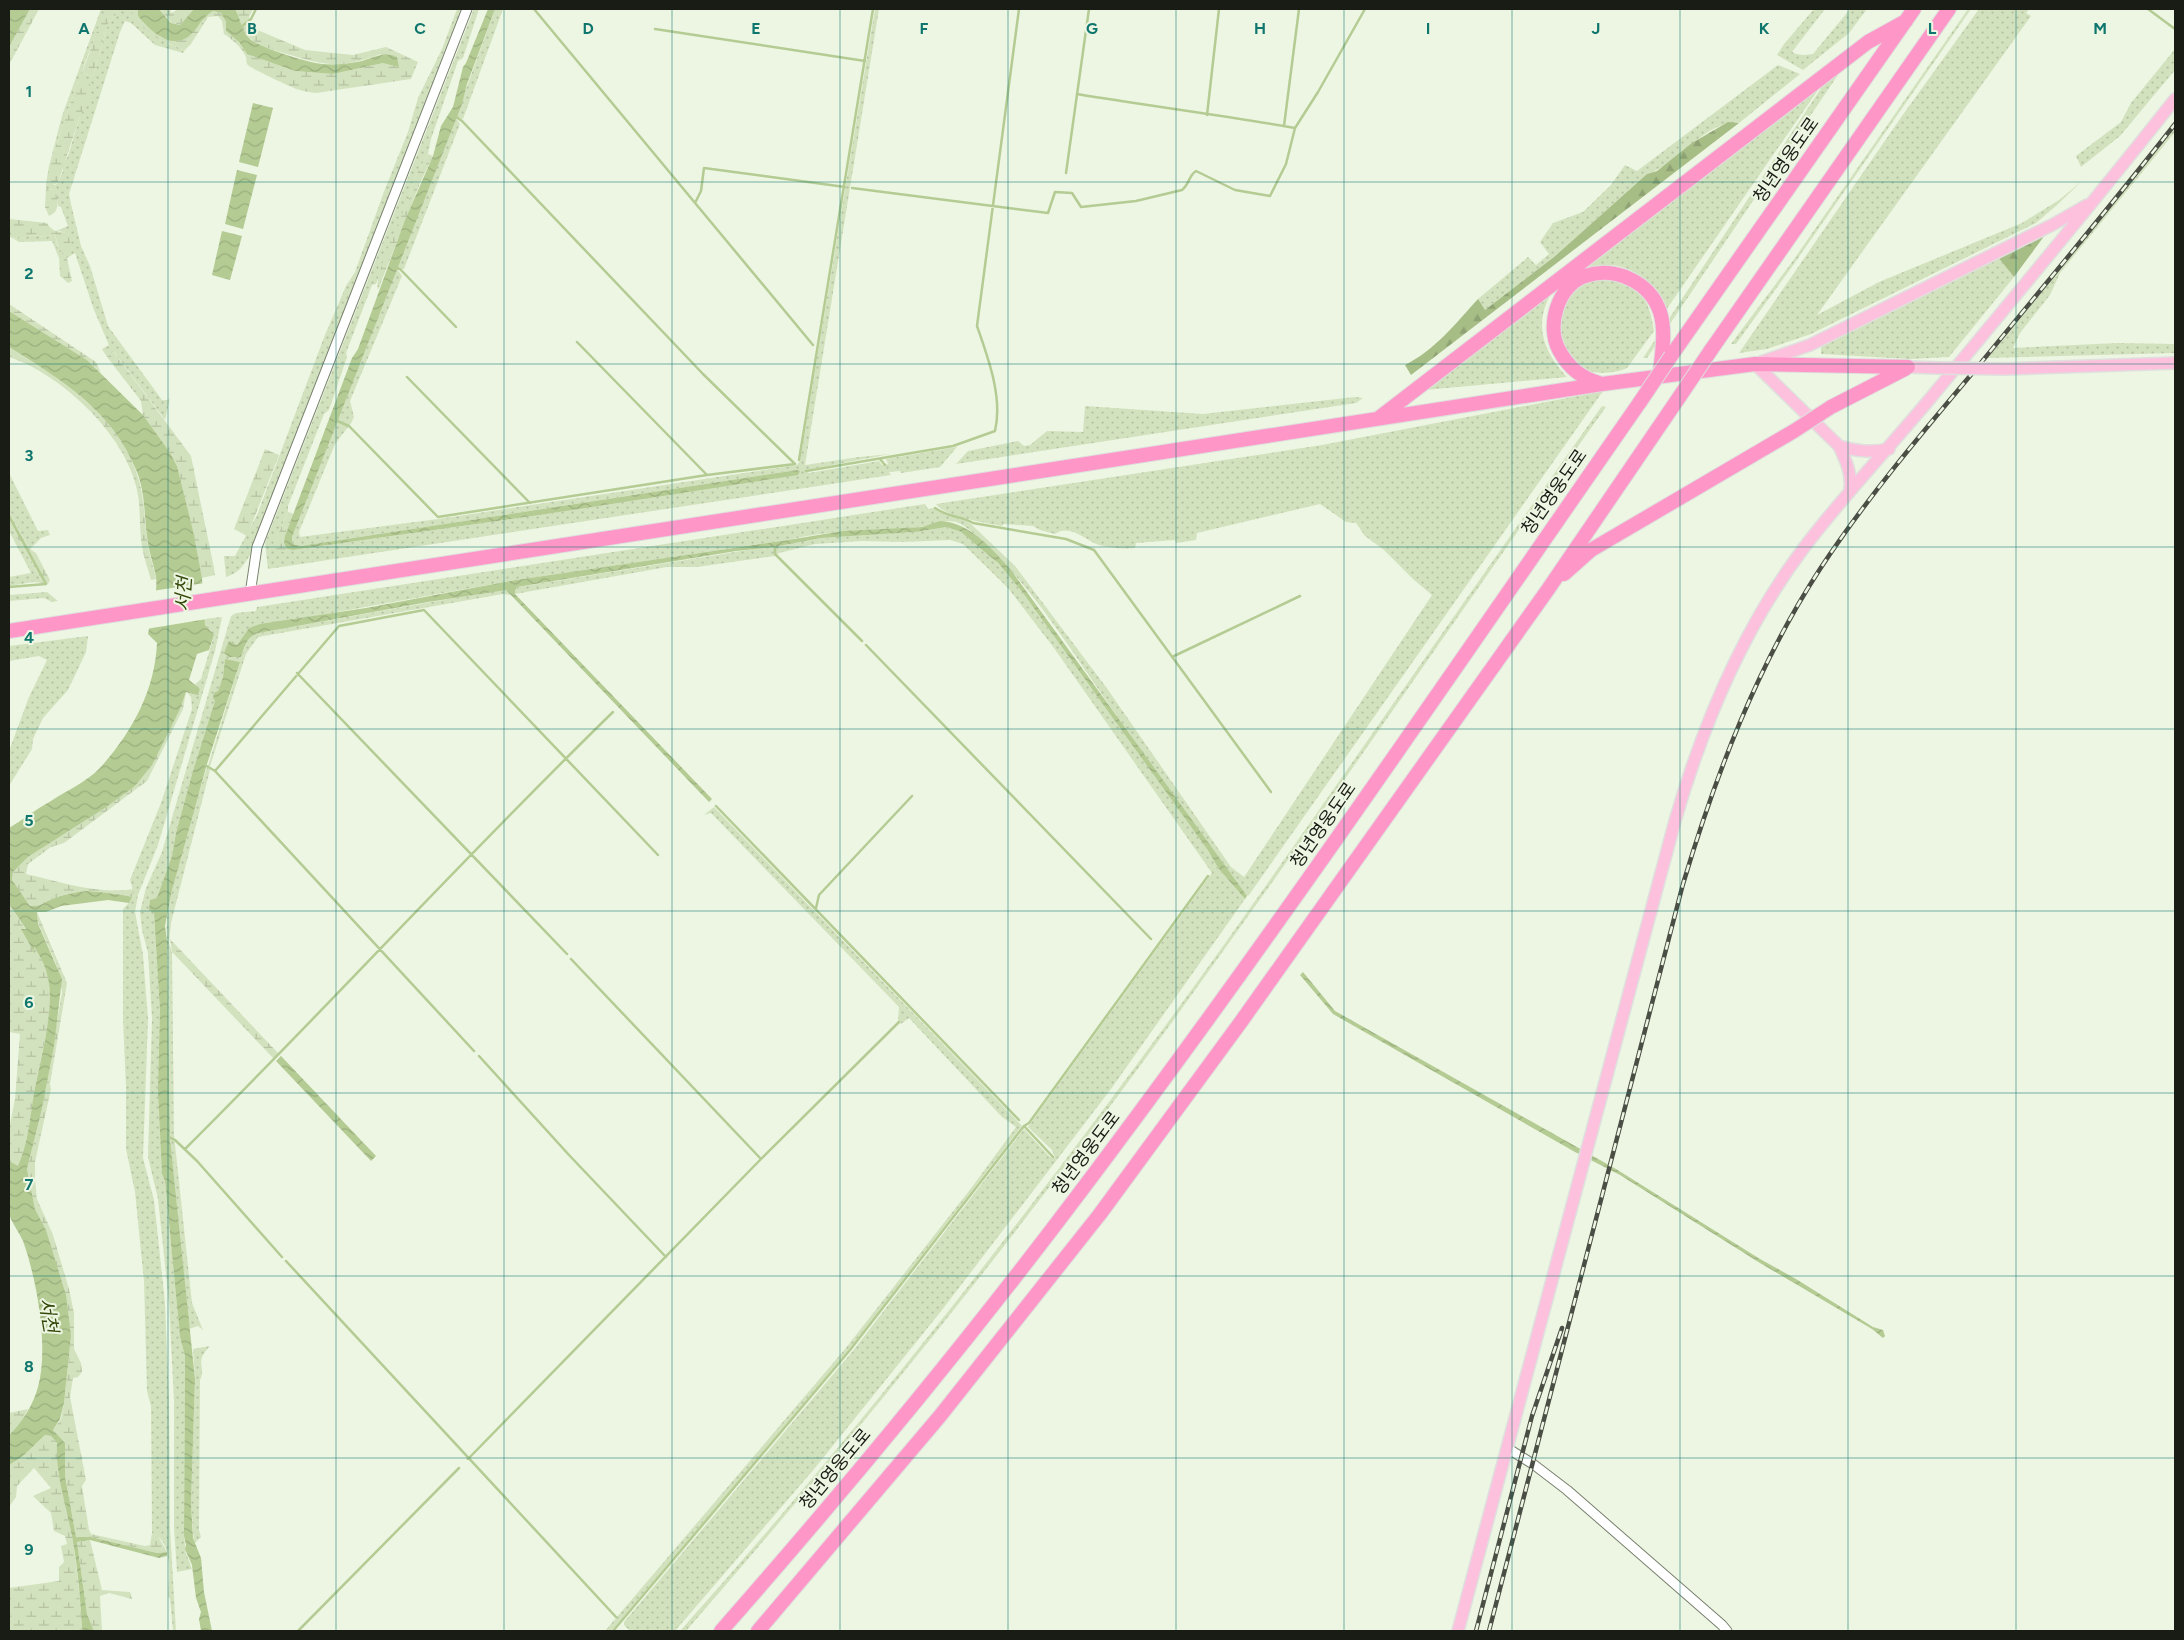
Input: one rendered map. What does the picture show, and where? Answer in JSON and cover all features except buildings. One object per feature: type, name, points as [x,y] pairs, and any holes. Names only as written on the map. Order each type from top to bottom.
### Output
[{"type":"highway","name":"청년영웅도로","points":[[721,1631],[832,1503],[912,1406],[1077,1197],[1312,874],[1640,402],[1660,372],[1666,357],[1914,9]]},
{"type":"highway","points":[[758,1631],[940,1416],[1100,1214],[1249,1011],[1549,588],[1711,350],[1949,9]]},
{"type":"highway","points":[[1378,418],[1868,42],[1906,21]]},
{"type":"highway","points":[[1602,384],[1587,380],[1575,372],[1564,359],[1555,338],[1555,313],[1560,302],[1574,283],[1585,277],[1600,273],[1616,274],[1642,286],[1653,297],[1660,312],[1666,357]]},
{"type":"highway","points":[[9,631],[1602,384],[1755,364],[1908,367]]},
{"type":"highway","points":[[1549,588],[1591,550],[1794,431],[1831,407],[1908,367]]},
{"type":"main road","points":[[1458,1631],[1675,821],[1708,718],[1729,671],[1778,586],[1802,549],[2097,199],[2175,99]]},
{"type":"main road","points":[[1850,490],[1851,478],[1847,462],[1839,446],[1755,364],[1810,345],[2052,225],[2097,199]]},
{"type":"main road","points":[[1908,367],[2006,369],[2175,362]]},
{"type":"main road","points":[[1839,446],[1857,451],[1872,452],[1888,449]]},
{"type":"street","points":[[250,594],[257,547],[467,9]]},
{"type":"street","points":[[1507,1448],[1533,1464],[1567,1490],[1727,1631]]},
{"type":"green space","points":[[30,9],[39,9],[9,65],[9,47]]},
{"type":"green space","points":[[101,9],[105,9],[103,17],[82,73],[93,76],[108,24],[116,15],[118,9],[132,9],[133,14],[169,44],[185,50],[183,53],[155,45],[131,23],[125,21],[69,194],[81,246],[90,266],[108,326],[162,400],[170,398],[165,420],[114,352],[107,357],[102,349],[109,345],[94,310],[75,253],[67,258],[59,258],[52,241],[19,242],[12,238],[18,239],[32,235],[45,237],[55,234],[58,249],[66,232],[56,231],[68,226],[61,207],[58,206],[56,190],[46,189],[46,184],[55,185],[58,183],[63,171],[63,164],[68,156],[80,116],[78,81],[49,166],[62,116]]},
{"type":"green space","points":[[105,9],[118,9],[116,15],[108,24],[93,76],[82,73]]},
{"type":"green space","points":[[132,9],[138,9],[138,16],[161,38],[200,24],[206,15],[213,11],[221,13],[226,22],[226,31],[239,42],[247,54],[295,71],[333,74],[383,63],[392,63],[381,54],[355,62],[334,64],[313,61],[273,50],[259,44],[248,36],[235,9],[253,9],[249,17],[255,29],[305,50],[353,55],[386,47],[418,62],[411,79],[316,93],[296,89],[249,66],[242,51],[224,34],[222,21],[218,16],[208,17],[185,50],[161,40],[145,29],[138,23]]},
{"type":"green space","points":[[159,9],[169,9],[172,13],[178,9],[194,9],[180,25],[172,23]]},
{"type":"green space","points":[[457,9],[464,9],[250,555],[243,566],[226,577],[224,556],[235,556],[257,515],[325,335],[346,286],[355,272],[408,132],[418,98],[442,49]]},
{"type":"green space","points":[[474,9],[479,9],[463,58],[458,61],[431,139],[428,154],[413,181],[411,193],[376,284],[372,285],[346,353],[347,357],[329,410],[324,414],[288,506],[288,512],[274,543],[285,552],[287,549],[293,550],[540,515],[800,471],[301,546],[294,545],[292,542],[292,537],[371,332],[456,117],[495,9],[503,9],[463,119],[456,118],[460,124],[404,269],[397,269],[402,276],[350,401],[354,417],[350,425],[339,421],[348,427],[335,444],[299,532],[300,537],[438,519],[797,465],[800,461],[875,9],[879,9],[805,465],[890,454],[806,470],[809,473],[879,461],[882,465],[888,464],[886,459],[957,447],[940,467],[901,473],[900,471],[889,472],[891,475],[268,569],[265,543]]},
{"type":"green space","points":[[1814,9],[1825,9],[1792,52],[1802,55],[1813,54],[1850,9],[1867,9],[1849,33],[1803,70],[1777,55]]},
{"type":"green space","points":[[1968,9],[1971,9],[1794,264],[1736,344],[1731,344],[1792,262]]},
{"type":"green space","points":[[1979,9],[2029,9],[2026,13],[2031,16],[1817,315],[1879,282],[2022,223],[2059,200],[2082,181],[2036,223],[1811,334],[1767,349],[1739,353],[1902,116]]},
{"type":"green space","points":[[2175,49],[2175,70],[2120,136],[2081,167],[2076,156],[2121,122],[2131,103]]},
{"type":"green space","points":[[1846,63],[1647,358],[1643,358],[1837,64]]},
{"type":"green space","points":[[1778,65],[1800,74],[1739,123],[1715,128],[1703,135],[1670,162],[1647,174],[1554,257],[1484,311],[1478,299],[1528,257],[1536,265],[1549,254],[1540,242],[1553,223],[1583,212],[1611,185],[1625,165],[1637,171]]},
{"type":"green space","points":[[83,79],[90,81],[91,95],[80,116],[58,183],[50,186],[46,184],[49,166],[78,81]]},
{"type":"green space","points":[[1825,80],[1664,313],[1647,283],[1629,269],[1620,266],[1603,265],[1576,272]]},
{"type":"green space","points":[[1728,122],[1739,123],[1411,375],[1405,365],[1435,344],[1478,299],[1485,310],[1554,257],[1647,174],[1657,171],[1692,143]]},
{"type":"green space","points":[[2175,126],[2175,132],[2060,273],[2050,295],[2020,333],[2013,348],[2118,343],[2175,344],[2175,353],[1988,358]]},
{"type":"green space","points":[[428,154],[433,156],[420,183],[378,290],[384,257],[411,193],[413,181]]},
{"type":"green space","points":[[46,189],[56,190],[57,198],[57,208],[49,216],[45,207]]},
{"type":"green space","points":[[9,219],[47,223],[50,228],[69,233],[71,250],[60,254],[55,234],[45,237],[32,235],[18,239],[9,237]]},
{"type":"green space","points":[[2045,235],[2014,277],[1997,256]]},
{"type":"green space","points":[[1997,256],[2014,277],[1949,357],[1910,359],[1821,354],[1821,348],[1827,341]]},
{"type":"green space","points":[[59,258],[67,258],[72,281],[68,283],[60,276]]},
{"type":"green space","points":[[1616,278],[1644,298],[1650,311],[1654,331],[1627,368],[1615,372],[1600,373],[1580,368],[1567,354],[1557,334],[1564,299],[1587,279]]},
{"type":"green space","points":[[1554,288],[1547,300],[1544,312],[1543,335],[1551,356],[1567,377],[1425,390]]},
{"type":"green space","points":[[9,304],[96,362],[101,373],[87,360],[9,311]]},
{"type":"green space","points":[[9,347],[66,385],[101,415],[128,452],[140,483],[148,546],[156,579],[151,580],[143,551],[137,490],[120,448],[88,409],[69,392],[29,365],[9,357]]},
{"type":"green space","points":[[113,351],[191,456],[215,575],[202,578],[177,466],[169,451],[143,415],[141,401],[107,357]]},
{"type":"green space","points":[[1603,391],[1247,896],[1178,803],[1036,600],[1002,560],[967,528],[956,522],[946,521],[919,527],[804,536],[788,540],[516,580],[249,628],[237,645],[241,657],[249,639],[259,633],[498,590],[506,590],[511,595],[503,594],[258,637],[246,654],[210,766],[208,766],[240,662],[225,660],[223,677],[192,774],[176,833],[172,856],[154,913],[160,1012],[162,1174],[165,1181],[180,1337],[185,1356],[184,1536],[186,1553],[192,1569],[177,1572],[174,1528],[174,1401],[169,1302],[158,1199],[148,1157],[152,1018],[148,953],[140,912],[146,888],[162,852],[231,616],[236,613],[256,611],[257,607],[925,504],[928,509],[933,508],[943,514],[971,524],[1015,566],[1106,687],[1231,867],[1244,877],[1432,595],[1384,550],[1365,536],[1356,523],[1346,522],[1320,504],[1197,533],[1196,540],[1176,543],[1175,540],[1136,543],[1135,548],[1113,548],[1099,545],[1072,532],[1061,531],[1055,534],[1033,526],[1004,524],[1002,526],[975,521],[947,512],[936,504],[1322,445]]},
{"type":"green space","points":[[1355,397],[1363,398],[1356,403],[956,464],[968,451],[1018,441],[1024,446],[1030,445],[1047,431],[1083,432],[1085,406],[1203,414]]},
{"type":"green space","points":[[1602,406],[1606,407],[1283,868],[1084,1141],[939,1328],[839,1451],[686,1631],[680,1631],[752,1549],[891,1382],[960,1297],[1092,1124],[1221,949],[1317,814]]},
{"type":"green space","points":[[265,449],[279,455],[247,536],[234,529]]},
{"type":"green space","points":[[9,473],[38,531],[48,530],[50,535],[41,538],[30,549],[9,512]]},
{"type":"green space","points":[[9,512],[30,549],[36,553],[50,580],[48,584],[43,583],[9,523]]},
{"type":"green space","points":[[288,512],[294,514],[285,540],[287,549],[285,552],[278,551],[274,548],[274,543]]},
{"type":"green space","points":[[9,523],[43,583],[33,582],[9,586],[9,577],[31,573],[9,531]]},
{"type":"green space","points":[[947,527],[958,531],[979,545],[1023,593],[1209,852],[1218,868],[1245,899],[1111,1089],[942,1310],[815,1468],[675,1631],[630,1631],[624,1625],[624,1622],[852,1352],[1024,1129],[1050,1157],[1055,1158],[1052,1150],[1028,1127],[1212,873],[1054,648],[1008,588],[963,544],[950,540],[862,541],[815,544],[779,553],[775,556],[697,567],[667,567],[515,594],[514,591],[517,587],[821,538],[915,532]]},
{"type":"green space","points":[[47,592],[58,601],[52,602],[44,598],[9,601],[9,595]]},
{"type":"green space","points":[[222,617],[215,651],[158,845],[138,895],[135,912],[143,955],[148,1019],[143,1158],[154,1200],[165,1303],[169,1402],[170,1528],[176,1631],[173,1631],[170,1599],[168,1596],[169,1561],[164,1544],[152,1533],[151,1406],[147,1391],[144,1281],[135,1192],[126,1149],[123,909],[132,896],[130,880],[161,803],[192,709],[191,697],[186,691],[198,694],[200,689],[194,685],[201,679],[214,636],[205,625],[204,619]]},
{"type":"green space","points":[[88,636],[86,652],[68,690],[43,718],[33,739],[32,749],[9,786],[9,751],[29,697],[47,660],[39,656],[9,661],[9,646]]},
{"type":"green space","points":[[186,691],[183,709],[147,781],[64,843],[51,847],[28,864],[26,874],[93,889],[133,889],[132,897],[86,891],[64,895],[40,905],[30,906],[12,881],[13,872],[28,857],[105,808],[134,787],[180,709]]},
{"type":"green space","points":[[207,767],[210,770],[171,923],[169,943],[167,931],[168,911],[173,886]]},
{"type":"green space","points":[[714,807],[1022,1126],[847,1352],[619,1622],[611,1631],[605,1631],[845,1349],[972,1187],[1016,1127],[1002,1117],[909,1018],[901,1024],[898,1021],[899,1007],[711,813],[704,815]]},
{"type":"green space","points":[[9,904],[26,930],[21,929],[34,952],[34,945],[44,964],[50,990],[49,1018],[27,1138],[18,1167],[9,1161],[9,1129],[15,1099],[20,1034],[9,1032]]},
{"type":"green space","points":[[37,912],[67,983],[50,1084],[51,1089],[35,1162],[35,1179],[37,1199],[53,1235],[74,1313],[74,1349],[81,1363],[82,1372],[78,1377],[73,1378],[70,1397],[86,1480],[82,1486],[89,1530],[91,1534],[145,1546],[150,1545],[152,1533],[158,1536],[167,1552],[157,1553],[91,1537],[76,1537],[65,1476],[64,1444],[53,1430],[61,1419],[71,1336],[52,1252],[46,1230],[35,1209],[27,1169],[41,1113],[62,992],[57,966],[38,923]]},
{"type":"green space","points":[[170,939],[278,1053],[274,1059],[172,952]]},
{"type":"green space","points":[[169,943],[172,952],[174,1135],[192,1303],[203,1330],[198,1326],[189,1329],[170,1139],[167,946]]},
{"type":"green space","points":[[210,1346],[201,1361],[199,1530],[201,1537],[194,1544],[191,1503],[195,1379],[193,1349]]},
{"type":"green space","points":[[28,1409],[21,1423],[9,1435],[9,1413]]},
{"type":"green space","points":[[45,1435],[51,1436],[57,1443],[59,1473],[70,1524],[79,1589],[82,1629],[84,1631],[9,1631],[9,1588],[59,1581],[59,1567],[64,1562],[61,1546],[67,1544],[65,1536],[54,1531],[51,1513],[33,1496],[51,1488],[34,1468],[17,1486],[16,1497],[9,1507],[9,1465],[22,1457]]},
{"type":"green space","points":[[90,1540],[102,1590],[130,1592],[132,1599],[109,1593],[100,1596],[102,1631],[94,1631],[87,1614],[77,1542]]},
{"type":"water","points":[[9,9],[30,9],[9,47]]},
{"type":"water","points":[[138,9],[159,9],[171,23],[180,25],[194,9],[235,9],[250,39],[274,51],[307,61],[327,64],[353,63],[387,54],[397,57],[399,67],[383,63],[333,74],[295,71],[247,54],[239,42],[226,31],[226,22],[221,13],[213,11],[206,16],[188,37],[174,41],[160,36],[148,27],[138,16]]},
{"type":"water","points":[[488,9],[495,9],[467,84],[462,104],[292,537],[292,542],[295,545],[301,546],[800,471],[798,475],[540,515],[293,550],[287,549],[284,543],[285,536],[352,358],[358,349],[405,220],[433,156],[441,126],[453,107],[463,67]]},
{"type":"water","points":[[253,103],[273,108],[258,167],[239,162]]},
{"type":"water","points":[[237,170],[257,175],[243,229],[225,224]]},
{"type":"water","points":[[222,231],[242,236],[230,280],[212,275]]},
{"type":"water","name":"서천","points":[[9,311],[87,360],[143,415],[169,451],[177,466],[193,531],[202,578],[205,625],[214,635],[209,650],[197,654],[189,680],[200,689],[198,695],[186,692],[180,709],[152,765],[134,787],[105,808],[28,857],[13,872],[12,880],[30,906],[40,905],[48,900],[64,895],[86,891],[132,897],[129,903],[108,900],[61,906],[46,912],[37,912],[38,924],[62,979],[54,1046],[41,1113],[27,1169],[35,1209],[46,1230],[66,1295],[71,1336],[64,1403],[60,1419],[53,1430],[65,1443],[65,1476],[76,1537],[91,1537],[157,1553],[167,1552],[167,1556],[159,1558],[90,1540],[77,1542],[87,1614],[94,1631],[84,1631],[82,1629],[76,1562],[62,1493],[57,1443],[51,1436],[45,1435],[22,1457],[9,1465],[9,1435],[23,1419],[38,1387],[41,1371],[42,1334],[33,1275],[23,1241],[8,1209],[9,1161],[18,1166],[25,1147],[47,1031],[50,1000],[46,970],[34,946],[35,954],[21,929],[26,929],[9,904],[9,828],[94,774],[111,756],[131,726],[146,695],[155,661],[157,643],[148,634],[155,597],[156,577],[148,544],[140,481],[127,450],[100,414],[84,399],[67,385],[9,347]]},
{"type":"water","points":[[940,521],[961,526],[980,538],[1011,570],[1247,896],[1245,899],[1218,868],[1209,852],[1023,593],[998,563],[961,532],[947,527],[915,532],[821,538],[778,546],[776,549],[773,547],[736,551],[517,587],[515,594],[712,799],[709,802],[506,590],[428,602],[259,633],[249,639],[241,657],[229,657],[224,653],[229,641],[237,645],[249,628],[260,624],[366,608],[516,580],[843,531],[922,527]]},
{"type":"water","points":[[225,659],[240,662],[207,764],[172,890],[165,926],[169,943],[167,946],[170,1139],[195,1379],[191,1503],[193,1538],[201,1558],[204,1592],[212,1631],[201,1631],[199,1619],[201,1612],[196,1598],[192,1565],[185,1549],[184,1536],[185,1356],[180,1337],[165,1181],[162,1174],[158,1090],[160,1012],[154,913],[149,910],[150,900],[157,898],[172,856],[176,833],[192,774],[215,701],[213,698],[214,693],[218,691],[223,677]]},
{"type":"water","points":[[1303,972],[1335,1011],[1616,1169],[1760,1259],[1873,1327],[1883,1330],[1885,1336],[1883,1338],[1872,1329],[1760,1263],[1620,1175],[1575,1152],[1333,1014],[1300,975]]},
{"type":"water","points":[[281,1056],[376,1156],[371,1161],[276,1061]]},
{"type":"pier","points":[[205,583],[207,619],[146,629],[152,591]]},
{"type":"waterway","points":[[241,27],[251,19],[256,9]]},
{"type":"waterway","points":[[534,9],[813,345]]},
{"type":"waterway","points":[[799,460],[873,9]]},
{"type":"waterway","points":[[806,471],[953,446],[995,431],[997,418],[996,391],[990,364],[977,326],[1019,9]]},
{"type":"waterway","points":[[1066,173],[1089,9]]},
{"type":"waterway","points":[[1207,115],[1219,9]]},
{"type":"waterway","points":[[1284,126],[1299,9]]},
{"type":"waterway","points":[[852,188],[1048,213],[1055,192],[1072,193],[1081,207],[1136,201],[1182,190],[1196,171],[1235,190],[1270,196],[1286,164],[1295,128],[1318,92],[1365,9]]},
{"type":"waterway","points":[[2148,9],[2175,29]]},
{"type":"waterway","points":[[655,29],[865,61]]},
{"type":"waterway","points":[[1077,94],[1295,128]]},
{"type":"waterway","points":[[453,115],[462,121],[703,374],[795,464]]},
{"type":"waterway","points":[[695,203],[701,191],[704,168],[845,187]]},
{"type":"waterway","points":[[394,268],[400,269],[456,327]]},
{"type":"waterway","points":[[577,342],[707,475]]},
{"type":"waterway","points":[[407,377],[530,503]]},
{"type":"waterway","points":[[335,420],[349,426],[438,517],[707,475],[795,464]]},
{"type":"waterway","points":[[880,459],[885,465]]},
{"type":"waterway","points":[[935,508],[973,523],[1066,539],[1094,550],[1271,792]]},
{"type":"waterway","points":[[9,516],[46,584],[9,587]]},
{"type":"waterway","points":[[775,546],[775,554],[862,641]]},
{"type":"waterway","points":[[1172,657],[1300,596]]},
{"type":"waterway","points":[[215,771],[339,626],[424,610],[658,855]]},
{"type":"waterway","points":[[866,645],[1151,939]]},
{"type":"waterway","points":[[297,673],[567,954]]},
{"type":"waterway","points":[[185,1149],[505,820],[613,712]]},
{"type":"waterway","points":[[205,765],[215,771],[474,1051]]},
{"type":"waterway","points":[[816,908],[819,895],[912,796]]},
{"type":"waterway","points":[[716,806],[1019,1120]]},
{"type":"waterway","points":[[613,1631],[850,1350],[1024,1126],[1029,1123],[1208,876]]},
{"type":"waterway","points":[[571,959],[761,1159]]},
{"type":"waterway","points":[[468,1459],[761,1159],[899,1022]]},
{"type":"waterway","points":[[479,1056],[569,1155],[666,1257]]},
{"type":"waterway","points":[[1024,1126],[1053,1157]]},
{"type":"waterway","points":[[169,1137],[175,1140],[197,1161],[282,1257]]},
{"type":"waterway","points":[[286,1261],[616,1617]]},
{"type":"waterway","points":[[298,1631],[459,1468]]},
{"type":"railway","points":[[1489,1631],[1683,884],[1709,802],[1740,722],[1758,682],[1797,606],[1856,517],[1914,443],[2175,124]]},
{"type":"railway","points":[[1476,1631],[1532,1416],[1562,1328]]}]
